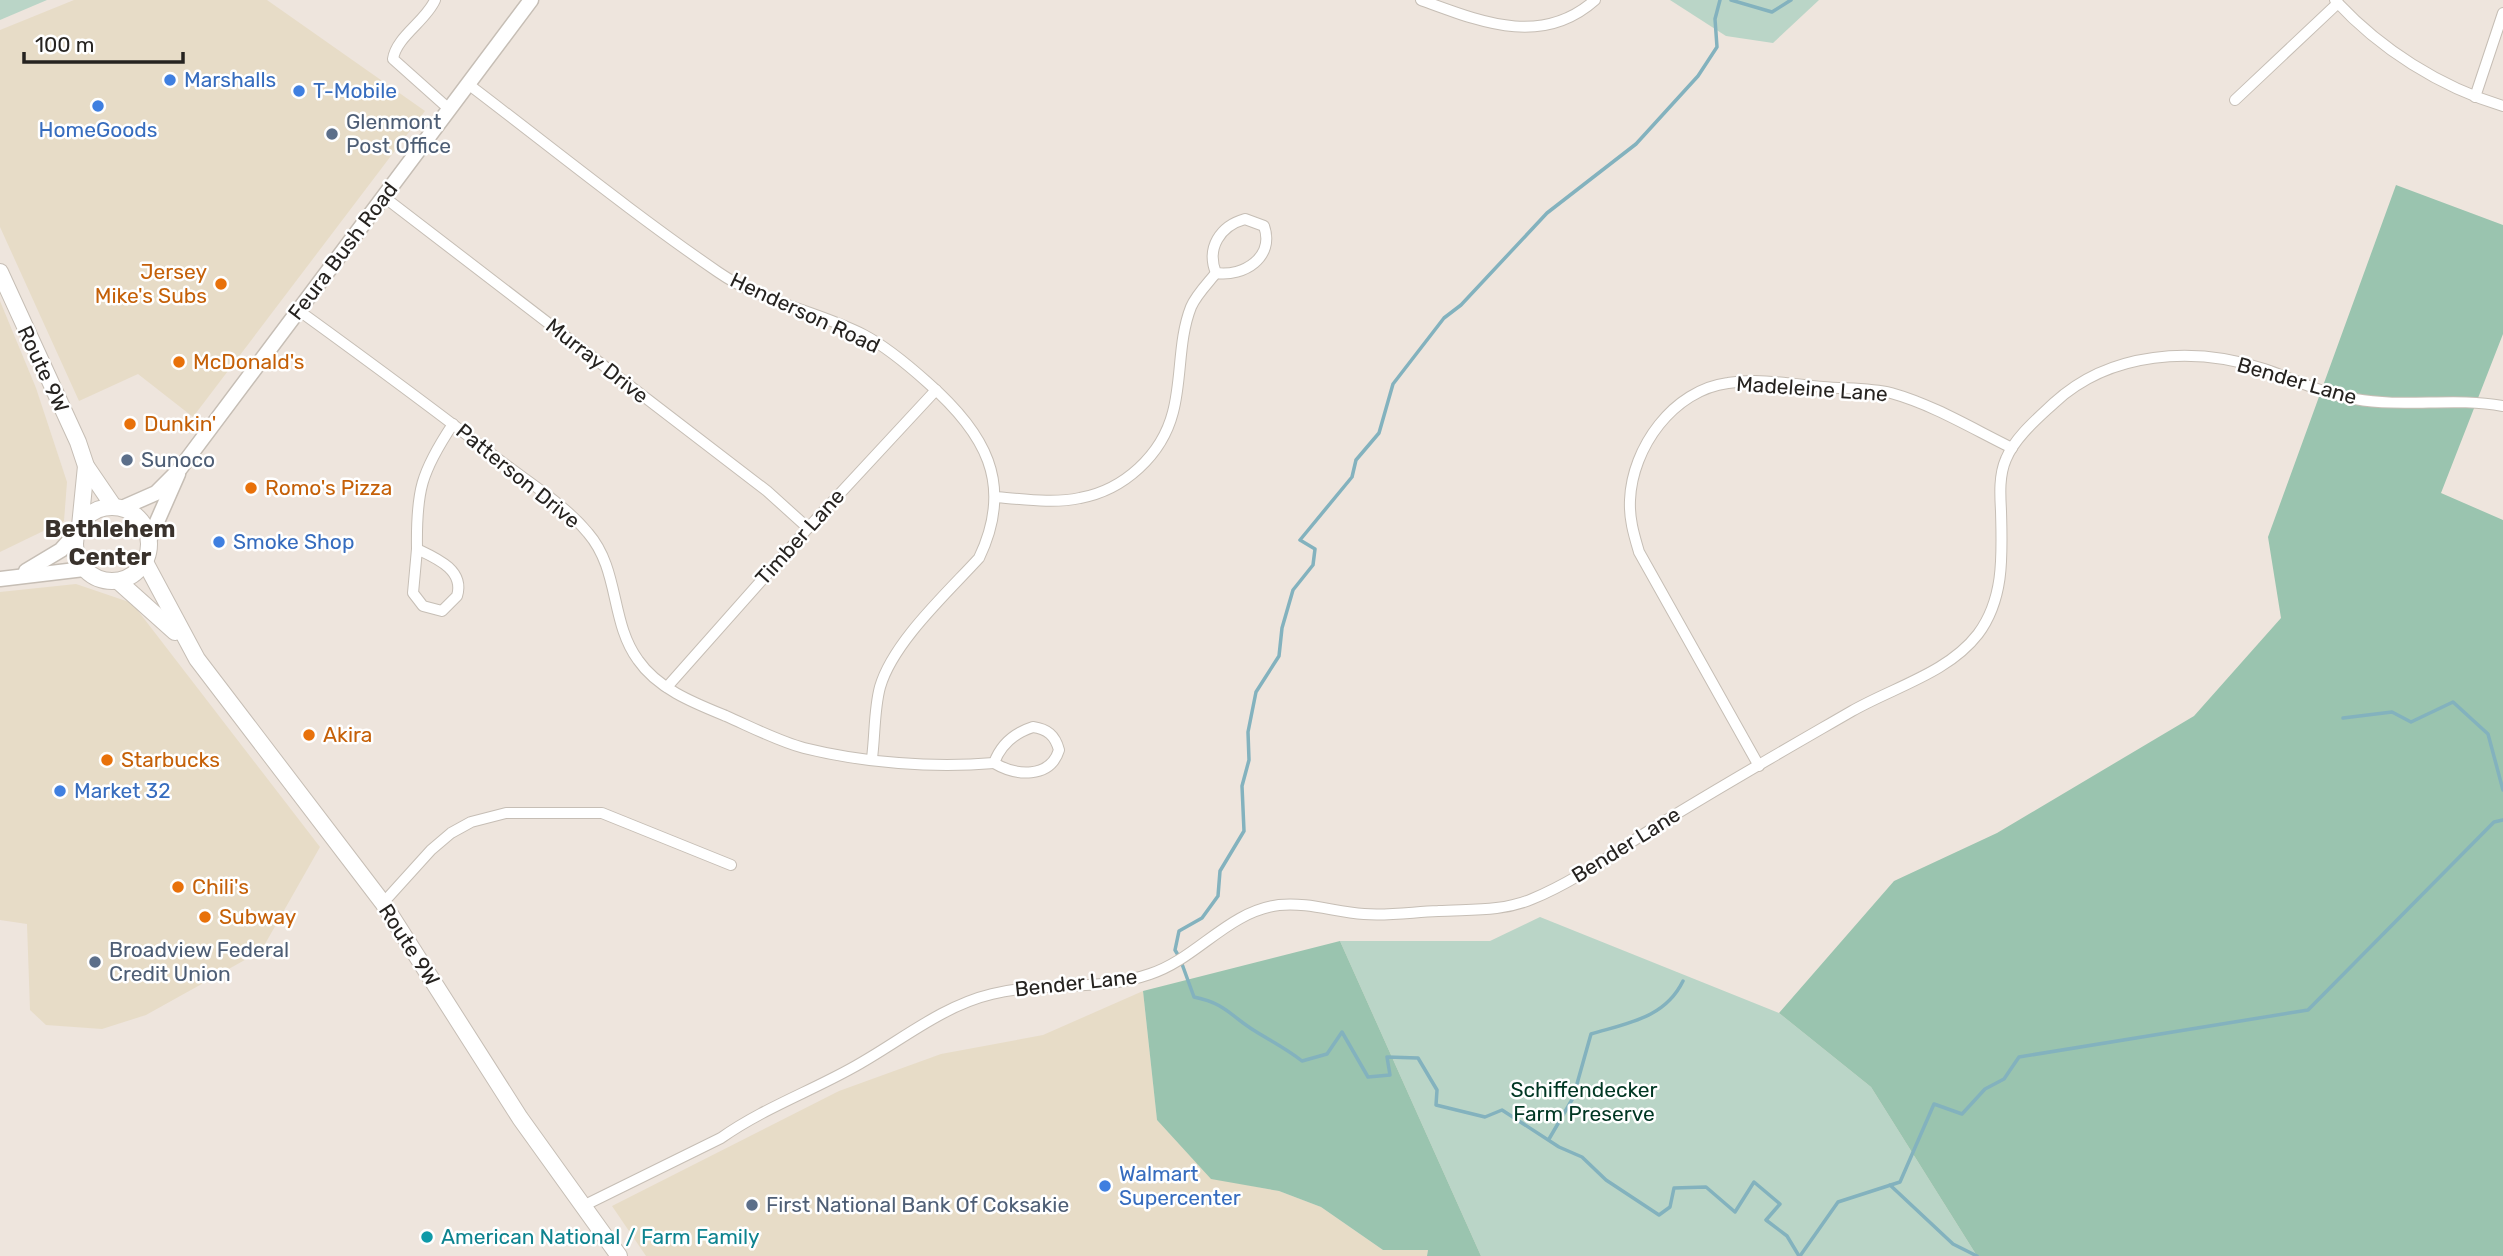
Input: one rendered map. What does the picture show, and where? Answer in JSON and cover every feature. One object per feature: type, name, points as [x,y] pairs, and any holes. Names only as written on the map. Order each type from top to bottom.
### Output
[{"type":"main road","name":"Feura Bush Road","points":[[118,508],[156,493],[179,470],[531,0]]},
{"type":"main road","name":"Route 9W","points":[[0,272],[78,442],[86,466],[118,508]]},
{"type":"main road","name":"Route 9W","points":[[78,529],[86,466]]},
{"type":"main road","name":"Feura Bush Road","points":[[149,540],[179,470]]},
{"type":"main road","points":[[7,578],[61,550],[78,529],[94,512],[118,508],[141,520],[149,540],[145,562],[138,571],[118,581],[106,581],[84,569],[75,551],[78,529]]},
{"type":"main road","name":"Route 9W","points":[[145,562],[187,643],[383,903],[520,1118],[619,1256]]},
{"type":"main road","points":[[7,578],[84,569]]},
{"type":"main road","name":"Route 9W","points":[[118,581],[187,643]]},
{"type":"street","points":[[435,0],[428,14],[398,47],[393,59],[449,109]]},
{"type":"street","points":[[1421,0],[1437,3],[1489,25],[1531,27],[1573,16],[1595,0]]},
{"type":"street","points":[[2235,100],[2337,1],[2426,74],[2474,97],[2503,106]]},
{"type":"street","points":[[2474,97],[2503,13]]},
{"type":"street","name":"Henderson Road","points":[[468,84],[720,274],[864,335],[901,359],[967,420],[985,448],[995,497],[992,528],[979,558],[899,650],[888,669],[880,688],[872,758]]},
{"type":"street","name":"Murray Drive","points":[[384,197],[767,491],[808,528]]},
{"type":"street","points":[[995,497],[1079,499],[1112,487],[1143,465],[1161,442],[1173,413],[1183,336],[1192,304],[1216,273],[1212,252],[1227,227],[1245,219],[1264,226],[1266,246],[1256,262],[1237,273],[1216,273]]},
{"type":"street","name":"Patterson Drive","points":[[298,310],[453,424],[569,514],[589,534],[610,570],[625,635],[636,658],[648,673],[667,687],[702,707],[802,748],[848,757],[961,766],[994,763],[1010,770],[1034,773],[1051,765],[1059,750],[1050,733],[1033,726],[1011,738],[1001,748],[994,763]]},
{"type":"street","name":"Bender Lane","points":[[583,1206],[721,1138],[742,1123],[816,1086],[968,1001],[1012,990],[1102,984],[1152,974],[1182,959],[1240,916],[1265,908],[1291,904],[1383,915],[1501,908],[1524,902],[1585,872],[1759,766],[1863,705],[1935,669],[1965,648],[1977,635],[1992,608],[2000,575],[2001,480],[2005,459],[2059,398],[2088,377],[2115,365],[2168,357],[2206,358],[2243,363],[2354,399],[2461,400],[2503,406]]},
{"type":"street","name":"Madeleine Lane","points":[[1759,766],[1639,552],[1631,524],[1630,500],[1634,473],[1645,447],[1661,422],[1679,404],[1703,390],[1725,383],[1752,381],[1888,392],[1915,400],[2012,448]]},
{"type":"street","name":"Timber Lane","points":[[667,687],[808,528],[936,390]]},
{"type":"street","points":[[417,549],[449,568],[458,583],[457,596],[442,611],[423,606],[414,593],[419,490],[434,453],[453,424]]},
{"type":"street","points":[[383,903],[431,850],[451,834],[471,822],[506,813],[602,813],[731,865]]},
{"type":"shaded area","points":[[74,0],[267,0],[425,111],[193,417],[138,374],[79,401],[0,227],[0,30]]},
{"type":"shaded area","points":[[0,301],[36,388],[67,482],[64,521],[0,552]]},
{"type":"shaded area","points":[[76,584],[132,603],[320,847],[261,951],[146,1015],[102,1029],[46,1025],[30,1010],[27,924],[0,920],[0,592]]},
{"type":"shaded area","points":[[1143,991],[1157,1120],[1211,1178],[1279,1191],[1321,1207],[1383,1250],[1428,1250],[1427,1256],[646,1256],[612,1206],[839,1091],[941,1054],[1043,1035]]},
{"type":"green space","points":[[0,0],[47,0],[0,20]]},
{"type":"green space","points":[[1670,0],[1819,0],[1773,43],[1726,36]]},
{"type":"green space","points":[[2396,185],[2503,225],[2503,334],[2441,493],[2503,520],[2503,1256],[1977,1256],[1871,1087],[1779,1013],[1894,881],[1997,833],[2194,716],[2281,618],[2268,537]]},
{"type":"green space","name":"Schiffendecker Farm Preserve","points":[[1540,917],[1779,1013],[1871,1087],[1977,1256],[1481,1256],[1340,941],[1490,941]]},
{"type":"green space","points":[[1340,941],[1481,1256],[1427,1256],[1428,1250],[1383,1250],[1321,1207],[1279,1191],[1211,1179],[1157,1120],[1143,991]]},
{"type":"waterway","points":[[1178,955],[1175,950],[1179,931],[1202,918],[1218,896],[1220,871],[1244,831],[1242,786],[1249,760],[1248,732],[1256,692],[1279,656],[1282,628],[1293,590],[1313,565],[1315,549],[1300,540],[1352,477],[1356,460],[1379,433],[1393,384],[1444,318],[1461,305],[1547,213],[1636,144],[1698,76],[1717,47],[1715,19],[1720,0]]},
{"type":"waterway","points":[[1731,0],[1772,12],[1791,0]]},
{"type":"waterway","points":[[2343,718],[2392,712],[2411,722],[2453,702],[2488,734],[2503,790]]},
{"type":"waterway","points":[[1800,1256],[1838,1202],[1900,1182],[1934,1104],[1962,1114],[1985,1089],[2004,1079],[2019,1057],[2308,1010],[2494,822],[2503,820]]},
{"type":"waterway","points":[[1182,964],[1194,997],[1221,1007],[1302,1061],[1327,1054],[1342,1032],[1368,1077],[1390,1075],[1387,1057],[1418,1058],[1437,1090],[1436,1105],[1485,1117],[1502,1110],[1559,1147],[1582,1157],[1606,1180],[1659,1215],[1670,1207],[1674,1188],[1706,1187],[1735,1212],[1754,1182],[1780,1204],[1766,1220],[1787,1236],[1799,1256]]},
{"type":"waterway","points":[[1549,1139],[1573,1098],[1591,1034],[1632,1022],[1656,1011],[1683,981]]},
{"type":"waterway","points":[[1890,1185],[1953,1244],[1977,1256]]},
{"type":"place","name":"Marshalls","points":[[170,80]]},
{"type":"place","name":"T-Mobile","points":[[299,91]]},
{"type":"place","name":"HomeGoods","points":[[98,106]]},
{"type":"place","name":"Glenmont Post Office","points":[[332,134]]},
{"type":"place","name":"Jersey Mike's Subs","points":[[221,284]]},
{"type":"place","name":"McDonald's","points":[[179,362]]},
{"type":"place","name":"Dunkin'","points":[[130,424]]},
{"type":"place","name":"Sunoco","points":[[127,460]]},
{"type":"place","name":"Romo's Pizza","points":[[251,488]]},
{"type":"place","name":"Smoke Shop","points":[[219,542]]},
{"type":"place","name":"Akira","points":[[309,735]]},
{"type":"place","name":"Starbucks","points":[[107,760]]},
{"type":"place","name":"Market 32","points":[[60,791]]},
{"type":"place","name":"Chili's","points":[[178,887]]},
{"type":"place","name":"Subway","points":[[205,917]]},
{"type":"place","name":"Broadview Federal Credit Union","points":[[95,962]]},
{"type":"place","name":"Walmart Supercenter","points":[[1105,1186]]},
{"type":"place","name":"First National Bank Of Coksakie","points":[[752,1205]]},
{"type":"place","name":"American National / Farm Family","points":[[427,1237]]},
{"type":"district","name":"Bethlehem Center","points":[[110,543]]}]
